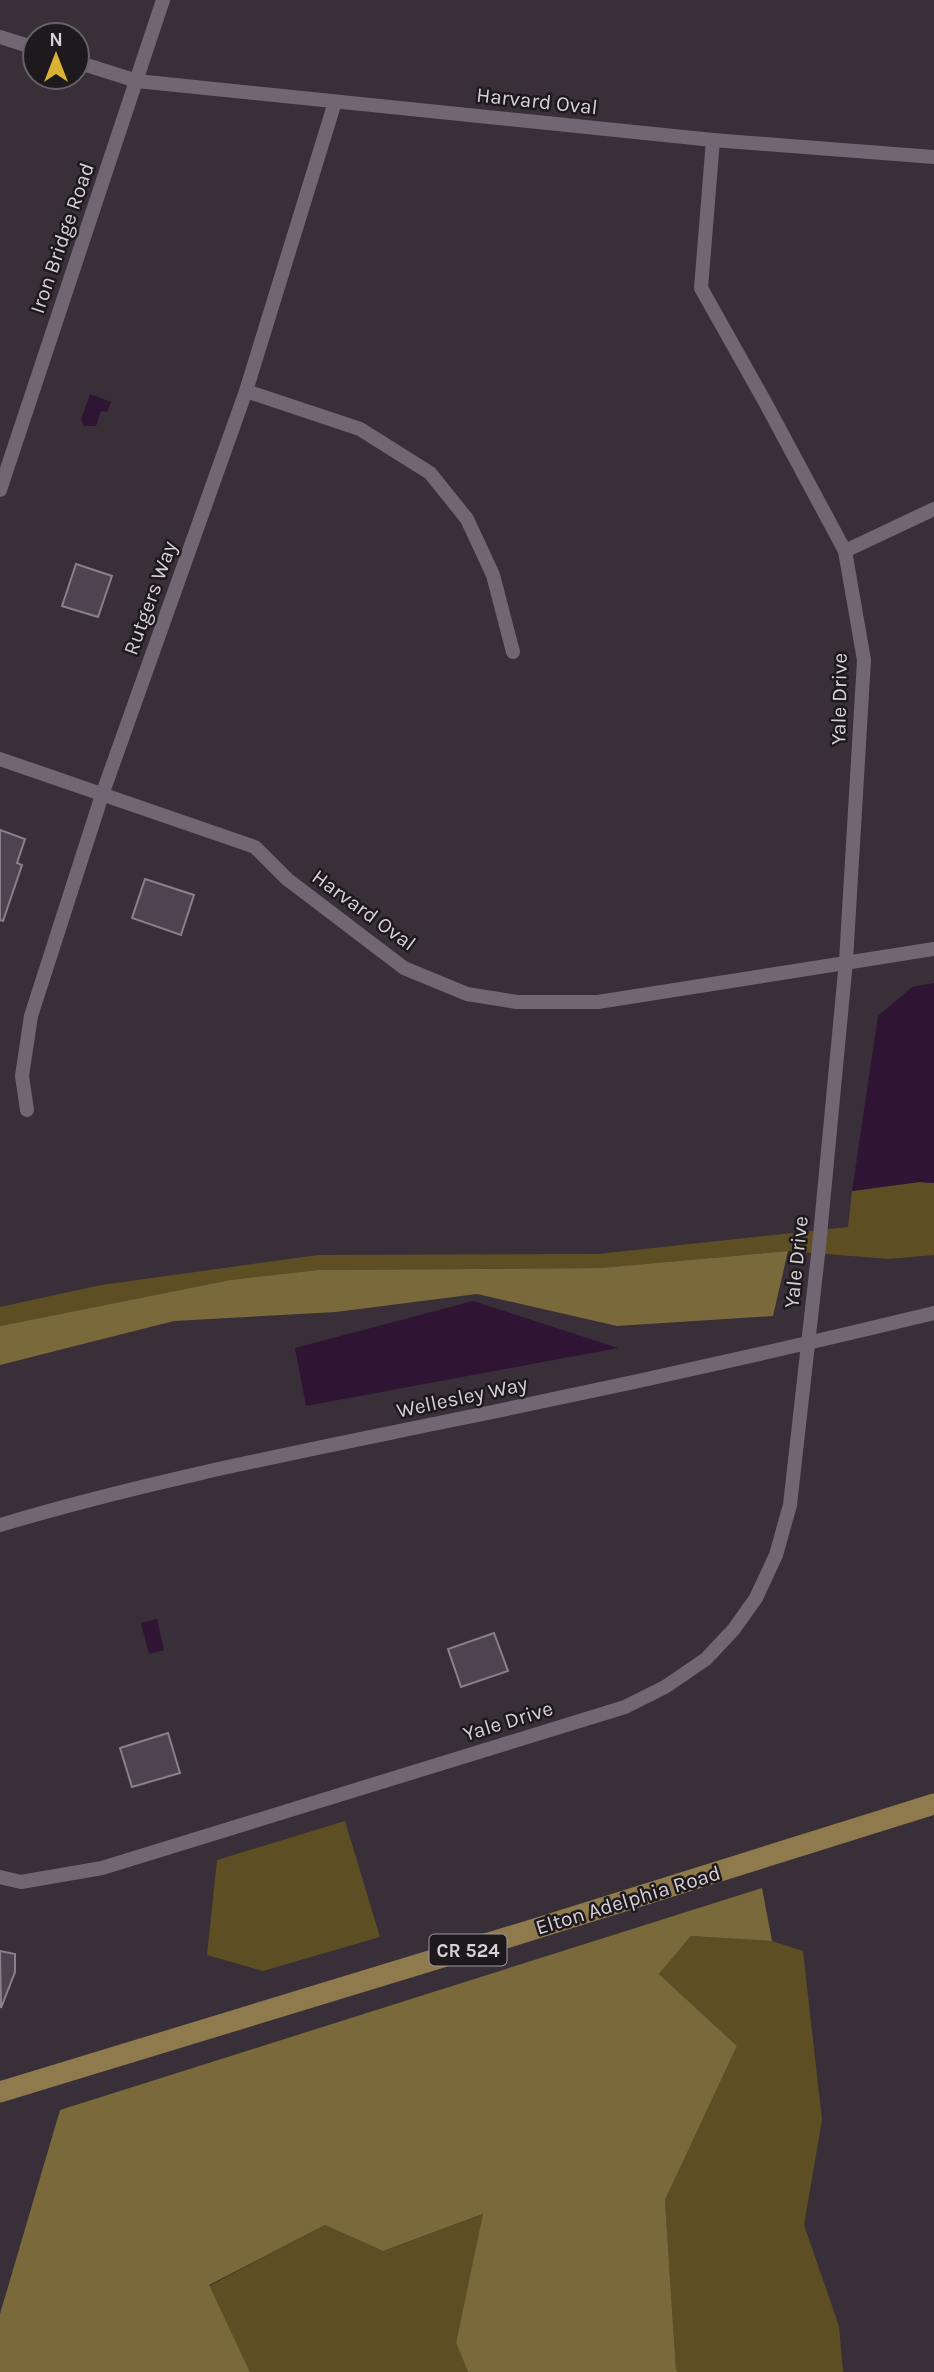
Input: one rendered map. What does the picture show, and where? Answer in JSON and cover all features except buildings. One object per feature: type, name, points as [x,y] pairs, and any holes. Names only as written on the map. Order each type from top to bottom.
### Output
[{"type":"main road","name":"Elton Adelphia Road","points":[[0,2092],[934,1804]]},
{"type":"street","name":"Iron Bridge Road","points":[[0,490],[163,0]]},
{"type":"street","points":[[0,37],[21,44]]},
{"type":"street","name":"Harvard Oval","points":[[91,66],[137,81],[713,140],[934,157]]},
{"type":"street","name":"Rutgers Way","points":[[27,1110],[22,1076],[31,1016],[102,795],[246,391],[335,102]]},
{"type":"street","name":"Yale Drive","points":[[0,1877],[21,1882],[102,1868],[625,1707],[665,1687],[706,1659],[734,1629],[756,1598],[776,1555],[790,1505],[821,1233],[846,961],[864,660],[845,551],[701,288],[713,140]]},
{"type":"street","points":[[246,391],[360,429],[430,473],[467,519],[493,575],[513,652]]},
{"type":"street","points":[[845,551],[934,509]]},
{"type":"street","name":"Harvard Oval","points":[[0,759],[255,847],[287,879],[404,968],[467,994],[517,1002],[598,1002],[934,949]]},
{"type":"street","name":"Wellesley Way","points":[[0,1525],[287,1454],[808,1344],[934,1313]]},
{"type":"shaded area","points":[[90,394],[111,402],[107,412],[101,411],[96,426],[84,426],[81,420]]},
{"type":"shaded area","points":[[934,983],[934,1183],[919,1182],[852,1191],[878,1016],[912,987]]},
{"type":"shaded area","points":[[919,1182],[934,1183],[934,1255],[889,1259],[788,1251],[600,1268],[317,1270],[230,1280],[0,1326],[0,1307],[101,1285],[318,1255],[597,1254],[848,1227],[852,1191]]},
{"type":"shaded area","points":[[788,1251],[773,1316],[617,1326],[477,1294],[336,1312],[174,1321],[0,1365],[0,1326],[230,1280],[317,1270],[600,1268]]},
{"type":"shaded area","points":[[473,1301],[618,1348],[306,1406],[295,1348]]},
{"type":"shaded area","points":[[157,1619],[164,1650],[149,1654],[141,1623]]},
{"type":"shaded area","points":[[345,1821],[380,1937],[263,1971],[207,1955],[217,1860]]},
{"type":"shaded area","points":[[762,1888],[772,1941],[691,1936],[659,1974],[737,2046],[665,2200],[678,2372],[468,2372],[456,2343],[483,2214],[383,2251],[325,2225],[209,2285],[250,2372],[0,2372],[0,2314],[60,2110]]},
{"type":"shaded area","points":[[691,1936],[772,1941],[803,1951],[822,2120],[804,2225],[839,2326],[843,2372],[676,2370],[665,2200],[737,2046],[659,1974]]},
{"type":"shaded area","points":[[484,2214],[456,2343],[468,2372],[250,2372],[209,2286],[325,2225],[383,2251]]}]
